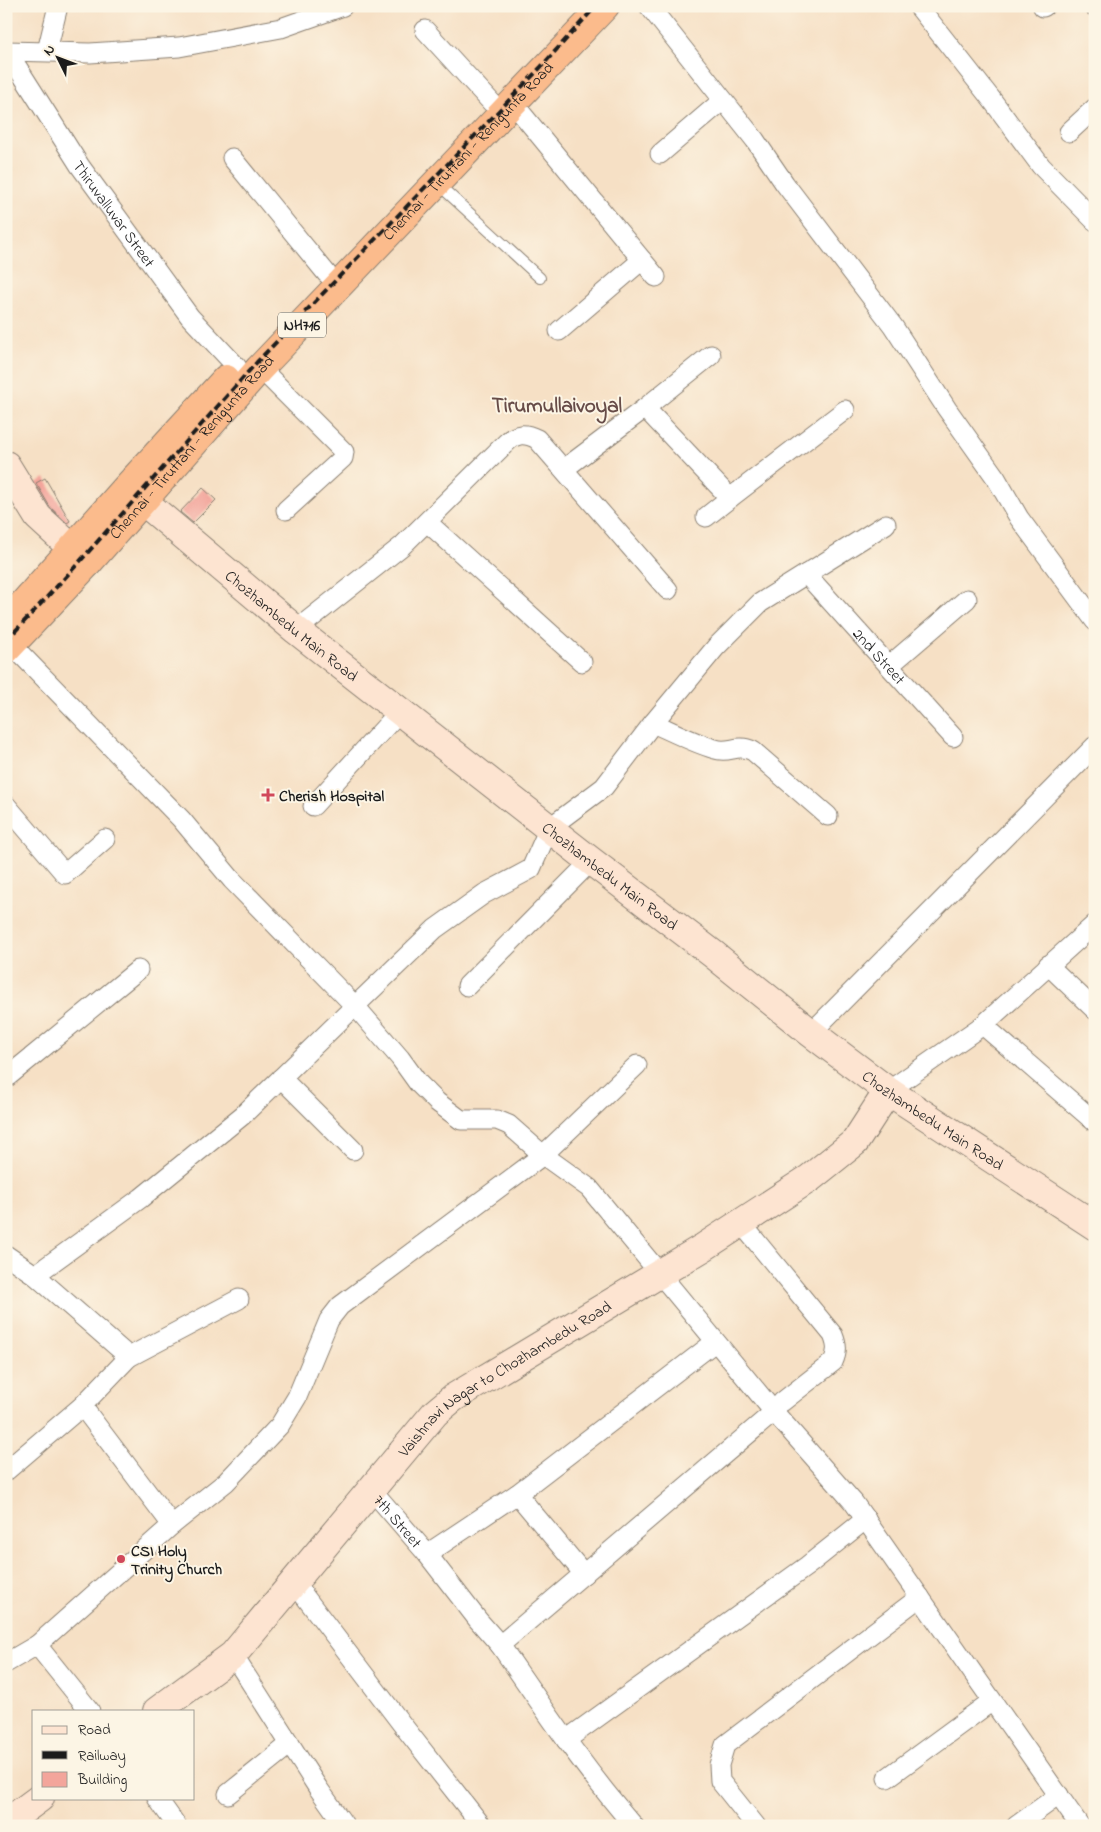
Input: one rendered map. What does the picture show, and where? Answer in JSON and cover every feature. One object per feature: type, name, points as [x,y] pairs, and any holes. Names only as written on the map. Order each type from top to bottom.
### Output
[{"type":"highway","name":"Chennai - Tiruttani - Renigunta Road","points":[[8,640],[80,556],[248,368],[437,184],[503,103],[541,52],[580,6]]},
{"type":"highway","name":"Chennai - Tiruttani - Renigunta Road","points":[[277,338],[326,274],[605,6]]},
{"type":"highway","name":"Chennai - Tiruttani - Renigunta Road","points":[[80,556],[143,501],[248,368]]},
{"type":"street","points":[[47,51],[58,6]]},
{"type":"street","points":[[7,51],[90,53],[179,47],[280,28],[343,6]]},
{"type":"street","points":[[649,6],[756,140],[785,184],[893,326],[947,409],[996,478],[1020,518],[1095,621]]},
{"type":"street","points":[[918,6],[1041,166],[1095,221]]},
{"type":"street","points":[[425,30],[503,103],[656,277]]},
{"type":"street","name":"Thiruvalluvar Street","points":[[7,51],[80,166],[190,317],[344,452],[343,458],[286,510]]},
{"type":"street","points":[[660,154],[723,100]]},
{"type":"street","points":[[1069,132],[1095,108]]},
{"type":"street","points":[[232,158],[326,274]]},
{"type":"street","points":[[559,331],[642,260]]},
{"type":"street","points":[[564,469],[711,355]]},
{"type":"street","points":[[645,408],[730,498]]},
{"type":"street","points":[[706,517],[844,410]]},
{"type":"street","points":[[296,630],[402,546],[514,436],[526,434],[537,439],[668,590]]},
{"type":"street","points":[[6,465],[38,517],[80,556]]},
{"type":"street","name":"Chozhambedu Main Road","points":[[143,501],[296,630],[713,954],[811,1033],[888,1091],[1095,1226]]},
{"type":"street","points":[[427,522],[582,662]]},
{"type":"street","points":[[35,1275],[141,1198],[243,1115],[436,928],[484,894],[531,869],[549,828],[604,787],[653,723],[716,647],[760,602],[886,524]]},
{"type":"street","name":"2nd Street","points":[[806,574],[953,737]]},
{"type":"street","points":[[890,665],[967,598]]},
{"type":"street","points":[[8,640],[181,819],[232,880],[355,1006],[400,1058],[418,1083],[436,1102],[461,1120],[497,1120],[508,1124],[543,1155],[589,1188],[715,1342],[778,1407],[854,1503],[1080,1826]]},
{"type":"street","points":[[314,806],[400,711]]},
{"type":"street","points":[[653,723],[715,749],[727,750],[744,747],[753,751],[828,816]]},
{"type":"street","points":[[811,1033],[1095,746]]},
{"type":"street","points":[[6,806],[64,874],[105,840]]},
{"type":"street","points":[[467,986],[591,861]]},
{"type":"street","points":[[888,1091],[983,1025],[1048,965],[1093,928]]},
{"type":"street","points":[[1048,965],[1095,1010]]},
{"type":"street","points":[[10,1069],[138,970]]},
{"type":"street","points":[[983,1025],[1095,1122]]},
{"type":"street","points":[[6,1663],[37,1645],[172,1524],[226,1482],[280,1425],[297,1397],[329,1320],[340,1306],[543,1155],[636,1066]]},
{"type":"street","points":[[281,1078],[353,1150]]},
{"type":"street","name":"Vaishnavi Nagar to Chozhambedu Road","points":[[158,1710],[233,1655],[292,1581],[435,1413],[454,1398],[741,1223],[810,1178],[855,1142],[888,1091]]},
{"type":"street","points":[[500,1645],[833,1362],[837,1354],[837,1345],[833,1335],[741,1223]]},
{"type":"street","points":[[6,1255],[35,1275],[129,1357]]},
{"type":"street","points":[[6,1471],[82,1406],[129,1357],[238,1300]]},
{"type":"street","points":[[427,1554],[516,1494],[715,1342]]},
{"type":"street","points":[[82,1406],[172,1524]]},
{"type":"street","name":"7th Street","points":[[371,1489],[427,1554],[478,1620],[500,1645],[566,1740],[611,1800],[634,1826]]},
{"type":"street","points":[[516,1494],[584,1574]]},
{"type":"street","points":[[566,1740],[807,1566],[866,1519]]},
{"type":"street","points":[[292,1581],[482,1826]]},
{"type":"street","points":[[756,1826],[720,1781],[719,1765],[725,1745],[920,1597]]},
{"type":"street","points":[[37,1645],[89,1710]]},
{"type":"street","points":[[233,1655],[345,1826]]},
{"type":"street","points":[[887,1778],[992,1701]]},
{"type":"street","points":[[228,1794],[290,1744]]},
{"type":"street","points":[[1016,1826],[1059,1795]]},
{"type":"street","points":[[6,1824],[37,1800]]},
{"type":"street","points":[[158,1800],[177,1826]]},
{"type":"lane","points":[[437,184],[540,278]]},
{"type":"building","points":[[45,478],[70,521],[67,523],[50,507],[36,483]]},
{"type":"building","points":[[203,488],[216,500],[193,523],[180,512]]},
{"type":"railway","points":[[6,641],[74,568],[257,362],[540,68],[596,6]]},
{"type":"place","name":"Cherish Hospital","points":[[268,795]]},
{"type":"place","name":"CSI Holy Trinity Church","points":[[121,1559]]},
{"type":"district","name":"Tirumullaivoyal","points":[[557,405]]}]
